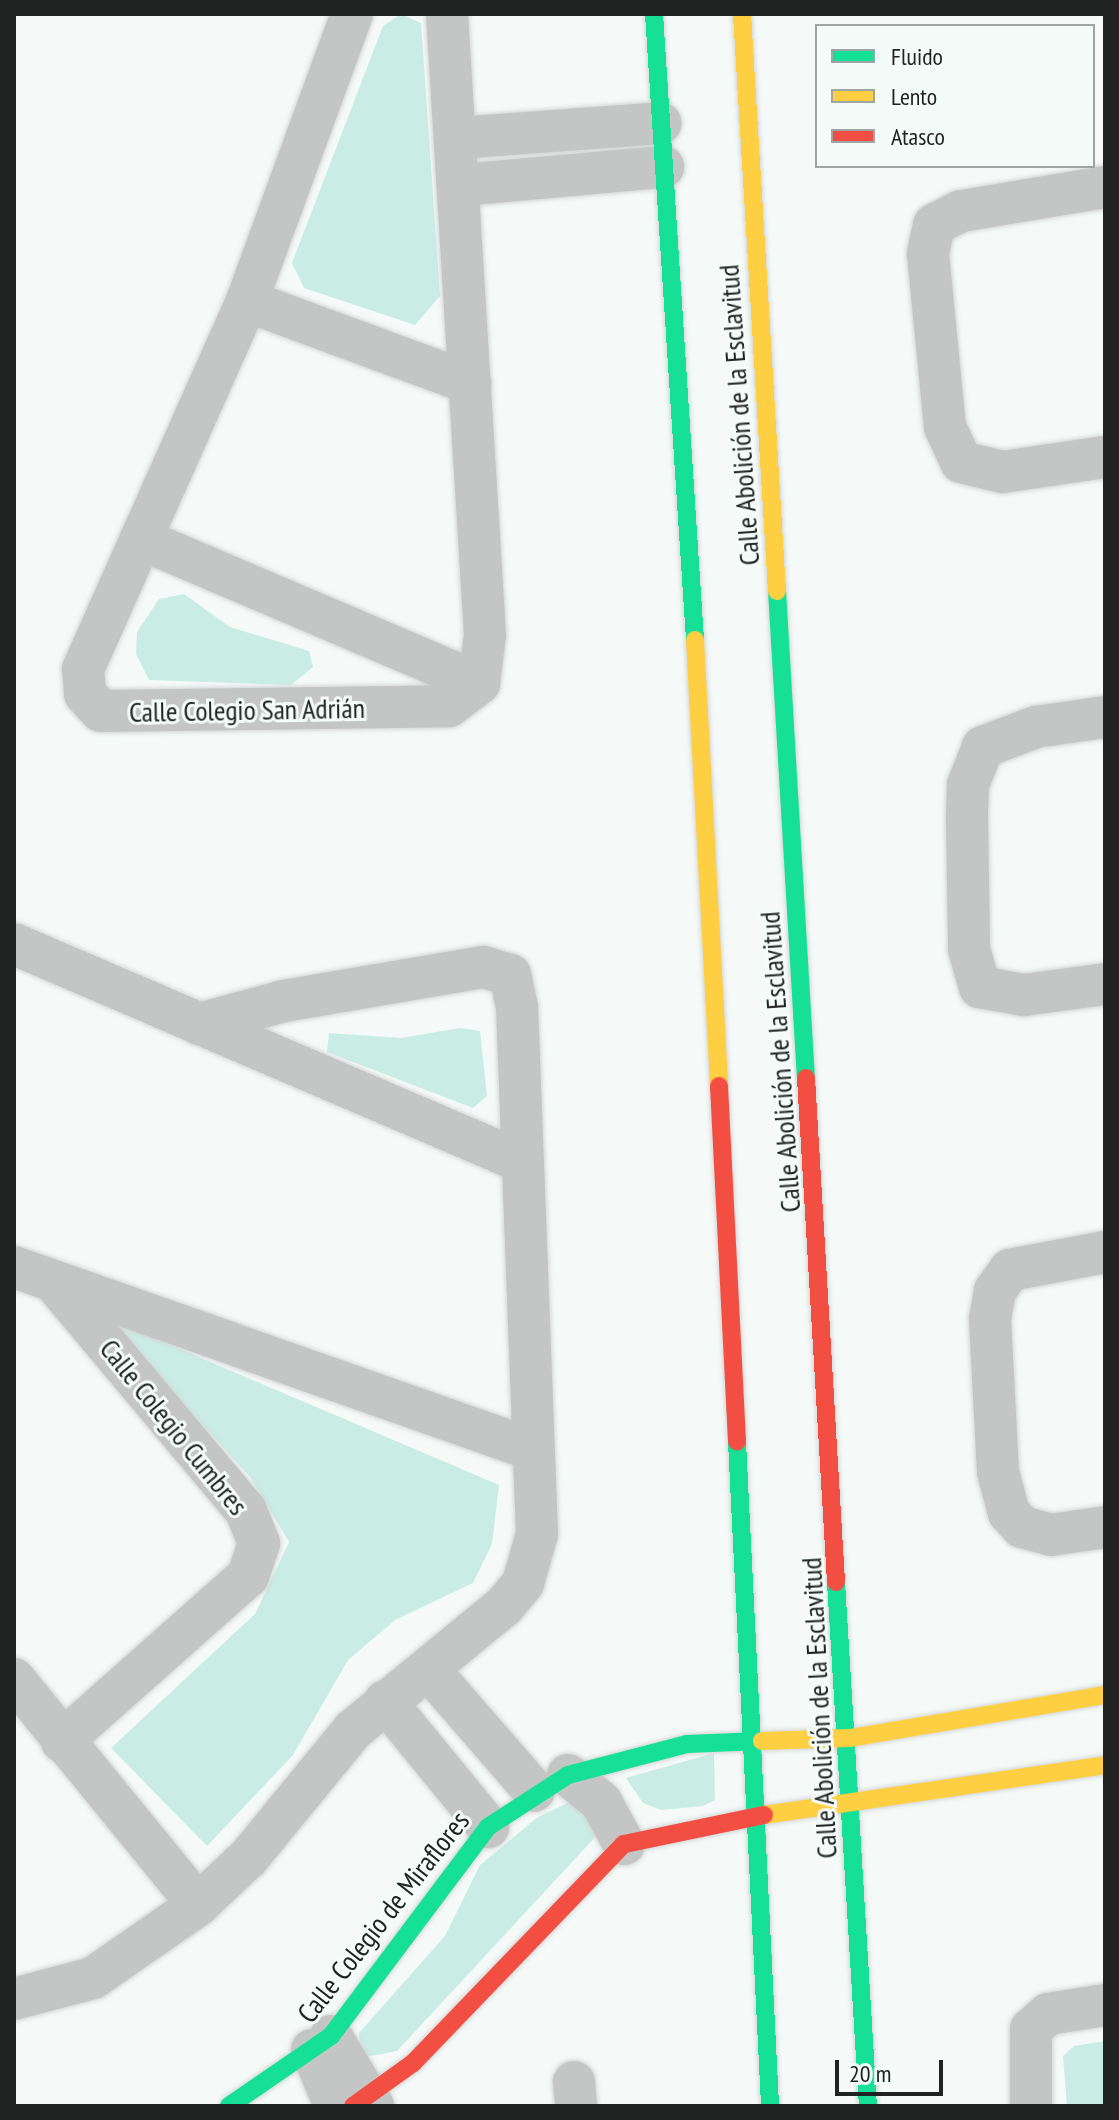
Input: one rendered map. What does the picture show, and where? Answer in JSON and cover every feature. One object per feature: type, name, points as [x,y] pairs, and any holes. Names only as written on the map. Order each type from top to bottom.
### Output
[{"type":"main road","name":"Calle Abolición de la Esclavitud","points":[[654,14],[704,775],[748,1739],[770,2106]]},
{"type":"main road","name":"Calle Abolición de la Esclavitud","points":[[742,14],[850,1738],[868,2106]]},
{"type":"main road","name":"Calle Colegio de Miraflores","points":[[229,2106],[322,2043],[488,1827],[551,1783],[687,1744],[748,1739],[850,1738],[1105,1695]]},
{"type":"main road","points":[[357,2104],[413,2063],[624,1844],[754,1816],[853,1807],[1105,1765]]},
{"type":"street","name":"Calle Colegio San Adrián","points":[[352,14],[247,301],[83,669],[85,694],[101,711],[449,706],[479,683]]},
{"type":"street","points":[[141,539],[479,683],[485,635],[461,185],[447,14]]},
{"type":"street","points":[[458,138],[660,123]]},
{"type":"street","points":[[461,185],[663,167]]},
{"type":"street","points":[[1105,187],[961,211],[938,221],[928,245],[945,427],[961,462],[1003,472],[1105,457]]},
{"type":"street","points":[[247,301],[470,383]]},
{"type":"street","points":[[1105,717],[1036,727],[983,747],[968,785],[967,818],[969,949],[980,987],[1024,995],[1105,984]]},
{"type":"street","points":[[14,944],[518,1160]]},
{"type":"street","points":[[14,1999],[93,1978],[198,1905],[385,1701],[429,1670],[523,1583],[537,1534],[518,1160],[517,1007],[510,975],[499,967],[284,1001],[199,1024]]},
{"type":"street","points":[[1105,1252],[1010,1270],[995,1291],[990,1319],[998,1472],[1009,1513],[1022,1527],[1051,1535],[1105,1527]]},
{"type":"street","name":"Calle Colegio Cumbres","points":[[14,1267],[531,1449]]},
{"type":"street","name":"Calle Colegio Cumbres","points":[[54,1282],[246,1511],[259,1543],[248,1576],[62,1741]]},
{"type":"street","points":[[429,1670],[551,1783],[601,1802],[624,1844]]},
{"type":"street","points":[[14,1679],[198,1905]]},
{"type":"street","points":[[385,1701],[488,1827]]},
{"type":"street","points":[[1031,2106],[1031,2029],[1048,2014],[1105,2005]]},
{"type":"street","name":"Calle Colegio de Miraflores","points":[[322,2043],[357,2104]]},
{"type":"green space","points":[[401,14],[421,23],[440,296],[415,325],[304,288],[292,263],[383,26]]},
{"type":"green space","points":[[184,594],[230,627],[309,651],[313,667],[291,685],[149,680],[136,654],[137,632],[159,599]]},
{"type":"green space","points":[[460,1028],[480,1031],[487,1096],[473,1108],[327,1052],[329,1033],[401,1038]]},
{"type":"green space","points":[[105,1317],[499,1485],[492,1544],[473,1583],[395,1620],[348,1660],[293,1755],[207,1846],[111,1748],[255,1614],[289,1542],[250,1477]]},
{"type":"green space","points":[[714,1753],[715,1800],[703,1806],[661,1810],[643,1803],[626,1778]]},
{"type":"green space","points":[[580,1797],[599,1833],[397,2051],[360,2058],[359,2033],[445,1936],[480,1865],[538,1817]]},
{"type":"green space","points":[[1105,2041],[1105,2106],[1067,2106],[1063,2056],[1074,2046]]},
{"type":"traffic: fast","points":[[654,14],[695,640]]},
{"type":"traffic: fast","points":[[777,591],[806,1078]]},
{"type":"traffic: fast","points":[[737,1442],[770,2106]]},
{"type":"traffic: fast","points":[[836,1582],[868,2106]]},
{"type":"traffic: fast","points":[[229,2106],[331,2036],[488,1827],[568,1775],[687,1744],[762,1741]]},
{"type":"traffic: slow","points":[[742,14],[777,591]]},
{"type":"traffic: slow","points":[[695,640],[719,1086]]},
{"type":"traffic: slow","points":[[762,1741],[850,1738],[1105,1695]]},
{"type":"traffic: slow","points":[[764,1815],[1105,1765]]},
{"type":"traffic: jam","points":[[806,1078],[836,1582]]},
{"type":"traffic: jam","points":[[719,1086],[737,1442]]},
{"type":"traffic: jam","points":[[353,2106],[413,2063],[624,1844],[764,1815]]}]
